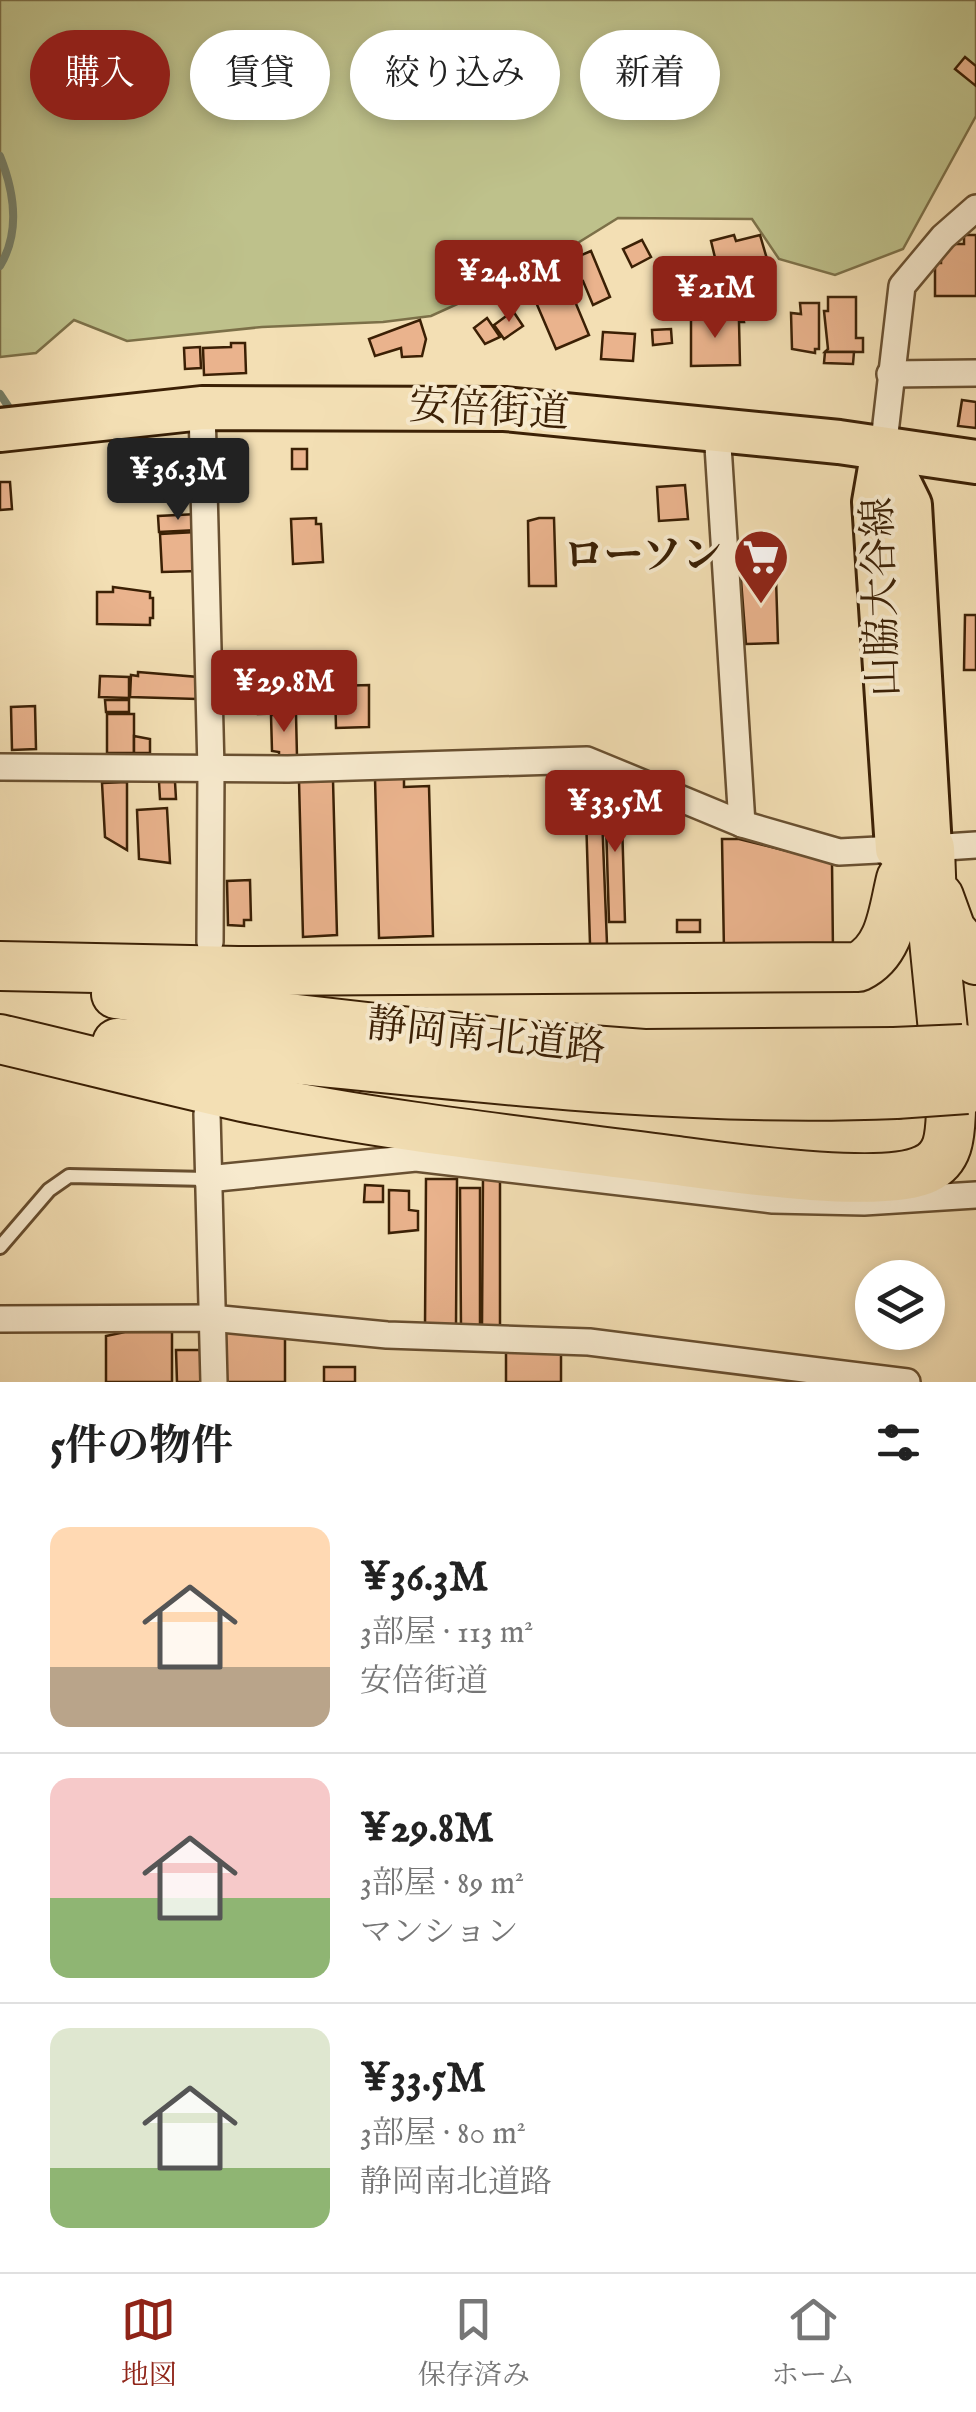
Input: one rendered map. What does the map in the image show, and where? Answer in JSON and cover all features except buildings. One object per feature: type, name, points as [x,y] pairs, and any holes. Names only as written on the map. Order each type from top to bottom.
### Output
[{"type":"highway","points":[[927,860],[951,930],[976,960]]},
{"type":"highway","points":[[0,969],[858,966],[882,948],[927,860]]},
{"type":"highway","points":[[0,1036],[244,1097],[335,1114],[797,1175],[906,1177],[959,1162],[949,1138],[951,1110],[927,860]]},
{"type":"highway","name":"静岡南北道路","points":[[0,969],[77,988],[243,1012],[525,1044],[895,1073]]},
{"type":"highway","name":"静岡南北道路","points":[[0,1036],[239,1052],[602,1090],[770,1096],[895,1073],[971,1068]]},
{"type":"main road","name":"安倍街道","points":[[0,430],[202,408],[506,409],[976,462]]},
{"type":"main road","name":"山脇大谷線","points":[[883,450],[874,502],[927,860]]},
{"type":"street","points":[[883,450],[902,286],[943,237],[976,208]]},
{"type":"street","points":[[890,374],[976,372]]},
{"type":"street","points":[[202,408],[212,770],[210,942]]},
{"type":"street","points":[[717,430],[742,824]]},
{"type":"street","points":[[0,767],[212,770],[587,760],[742,824],[839,852],[927,860]]},
{"type":"street","points":[[207,1114],[214,1382]]},
{"type":"street","points":[[206,1179],[416,1158],[773,1200],[864,1202],[976,1195]]},
{"type":"street","points":[[0,1319],[212,1318],[387,1335],[589,1342],[906,1382]]},
{"type":"lane","points":[[0,1247],[49,1190],[69,1176],[206,1179]]},
{"type":"green space","points":[[0,0],[976,0],[976,116],[903,249],[835,275],[779,259],[752,219],[618,218],[539,267],[431,316],[127,341],[74,320],[36,353],[0,357]]},
{"type":"waterway","points":[[0,156],[13,211],[11,239],[0,266]]},
{"type":"waterway","points":[[0,394],[8,406]]},
{"type":"place","name":"ローソン","points":[[761,606]]}]
